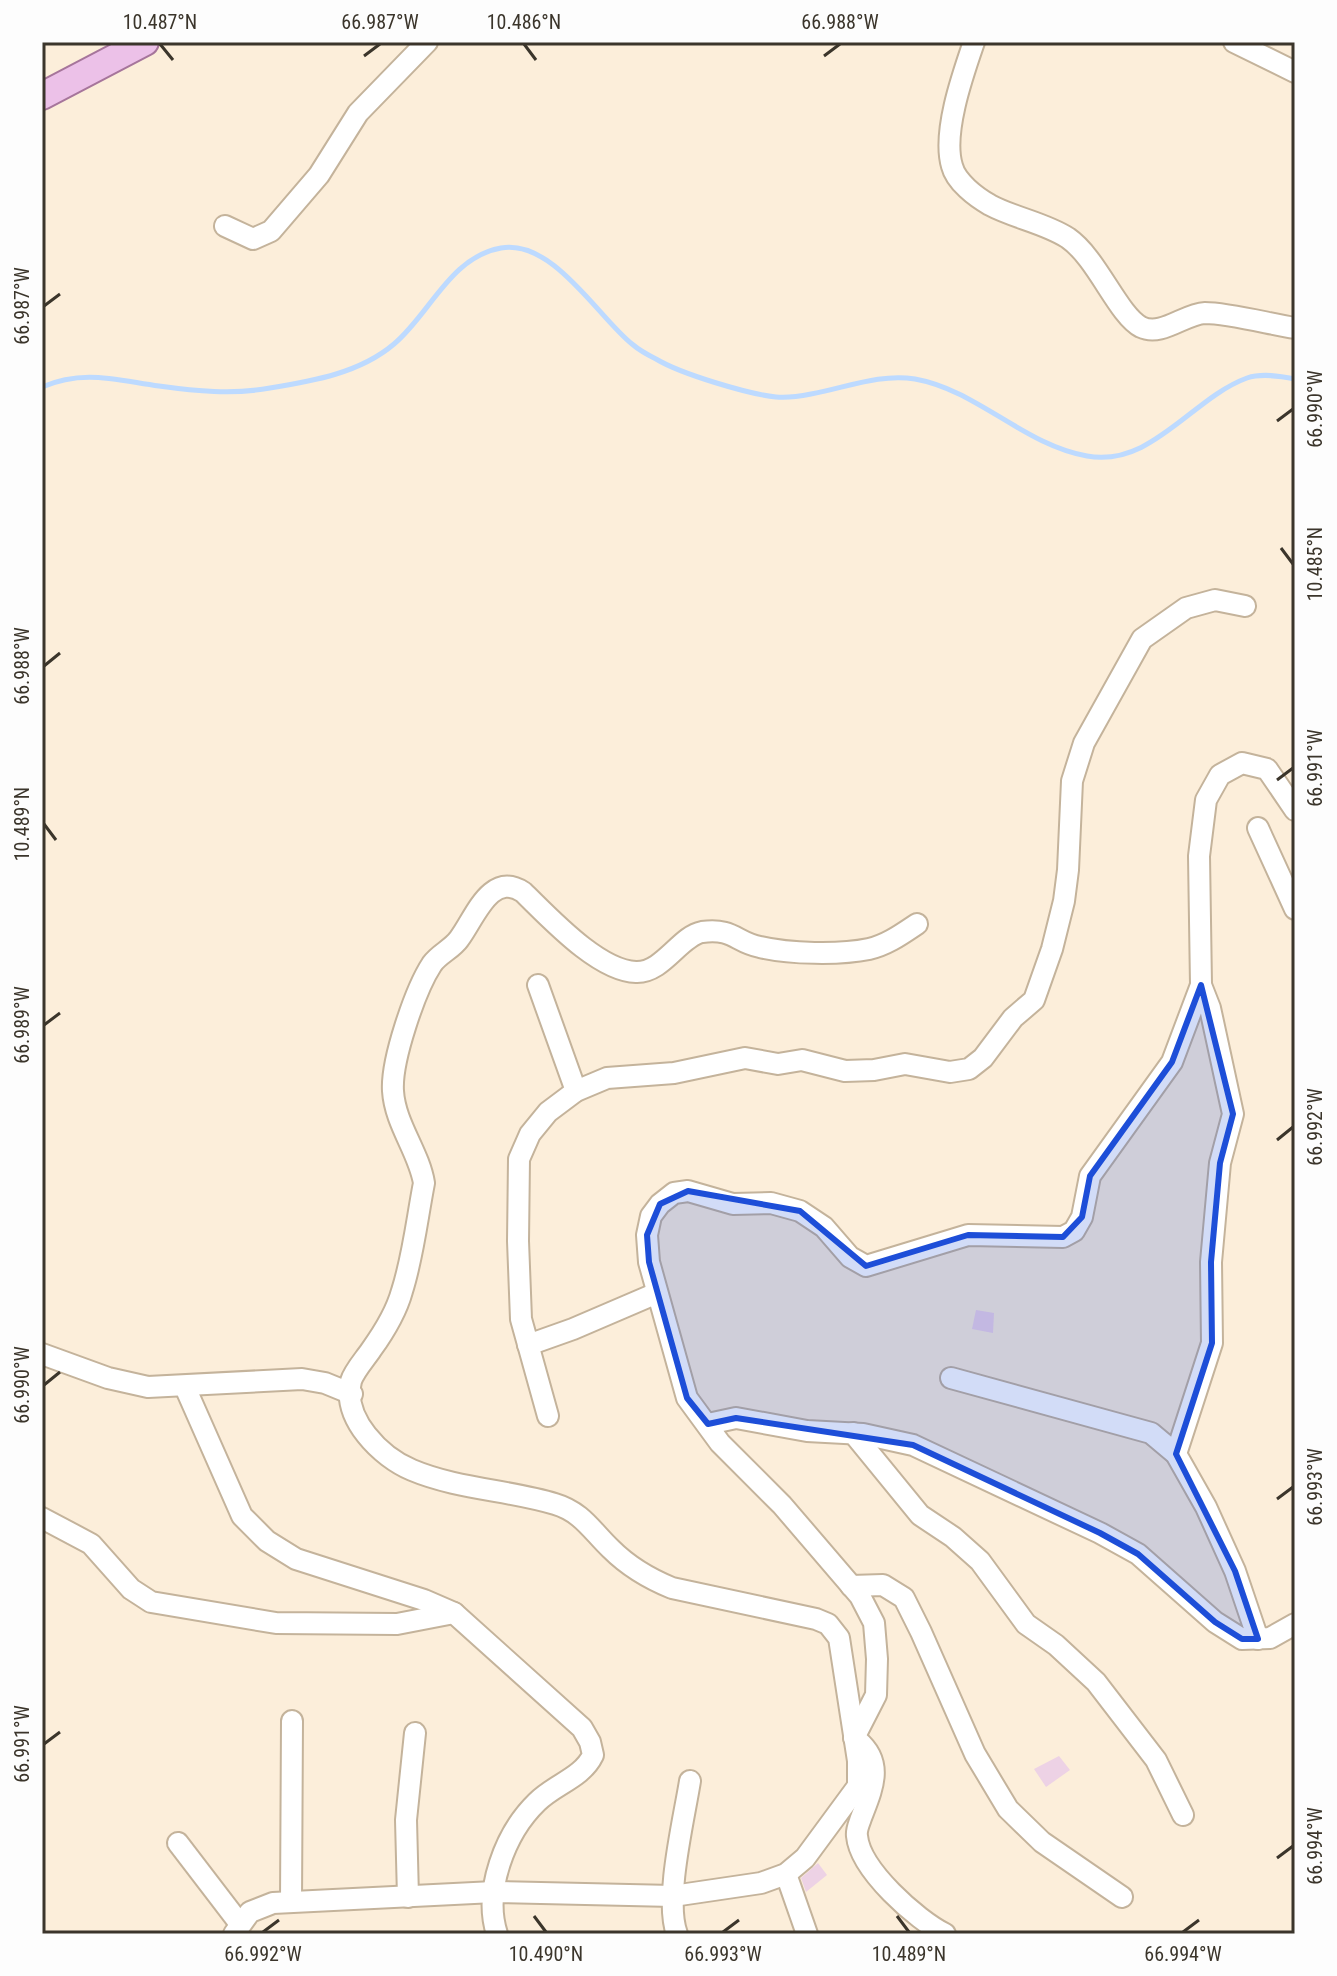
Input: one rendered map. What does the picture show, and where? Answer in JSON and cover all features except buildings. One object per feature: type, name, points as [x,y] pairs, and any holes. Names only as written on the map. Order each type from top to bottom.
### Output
[{"type":"main road","points":[[42,96],[145,42]]},
{"type":"street","points":[[225,226],[253,239],[271,231],[319,175],[358,113],[427,42]]},
{"type":"street","points":[[974,42],[958,89],[950,143],[952,168],[972,193],[991,205],[1068,238],[1097,267],[1139,326],[1153,330],[1203,313],[1295,328]]},
{"type":"street","points":[[1234,42],[1295,72]]},
{"type":"street","points":[[548,1416],[521,1319],[518,1241],[519,1159],[530,1134],[548,1112],[576,1091],[607,1078],[674,1073],[745,1058],[778,1064],[802,1060],[845,1071],[905,1064],[950,1072],[969,1069],[983,1058],[1013,1018],[1034,1000],[1052,949],[1064,901],[1072,781],[1084,743],[1142,639],[1186,608],[1215,600],[1245,606]]},
{"type":"street","points":[[1176,1454],[1212,1343],[1211,1262],[1220,1163],[1233,1114],[1210,1008],[1201,985],[1199,856],[1206,800],[1220,775],[1242,763],[1267,769],[1295,810]]},
{"type":"street","points":[[1258,828],[1295,909]]},
{"type":"street","points":[[178,1843],[237,1929],[250,1912],[273,1903],[494,1892],[673,1896],[761,1883],[786,1874],[805,1858],[858,1786],[858,1761],[839,1638],[828,1624],[672,1588],[651,1580],[611,1549],[575,1512],[554,1504],[411,1470],[377,1450],[363,1432],[351,1380],[387,1327],[402,1291],[424,1183],[421,1166],[406,1137],[392,1094],[393,1067],[422,982],[434,961],[458,941],[485,898],[499,888],[514,887],[573,941],[605,962],[636,972],[654,967],[699,932],[727,932],[756,947],[803,953],[869,949],[895,939],[917,924]]},
{"type":"street","points":[[538,985],[576,1091]]},
{"type":"street","points":[[854,1738],[876,1695],[874,1623],[860,1596],[782,1505],[720,1443],[687,1398],[649,1262],[647,1235],[651,1216],[674,1193],[688,1191],[733,1204],[771,1203],[800,1211],[824,1227],[850,1257],[866,1266],[968,1235],[1063,1237],[1074,1231],[1082,1217],[1090,1176],[1172,1062],[1201,985]]},
{"type":"street","points":[[528,1345],[657,1293]]},
{"type":"street","points":[[42,1354],[108,1378],[148,1387],[302,1379],[325,1383],[352,1394]]},
{"type":"street","points":[[951,1378],[1151,1433],[1176,1454],[1206,1507],[1235,1571],[1258,1639]]},
{"type":"street","points":[[185,1387],[242,1516],[267,1541],[296,1559],[424,1600],[454,1613],[582,1728],[593,1755],[586,1769],[537,1802],[513,1833],[495,1876],[493,1921],[497,1934]]},
{"type":"street","points":[[708,1424],[736,1418],[807,1431],[853,1433],[913,1445],[1138,1554],[1215,1622],[1242,1639],[1270,1638],[1295,1624]]},
{"type":"street","points":[[853,1433],[920,1515],[953,1537],[980,1561],[1026,1624],[1056,1645],[1096,1682],[1156,1760],[1183,1815]]},
{"type":"street","points":[[42,1518],[91,1544],[131,1589],[151,1602],[276,1623],[397,1624],[454,1613]]},
{"type":"street","points":[[851,1586],[883,1585],[904,1598],[975,1754],[1008,1809],[1042,1842],[1122,1897]]},
{"type":"street","points":[[291,1902],[292,1721]]},
{"type":"street","points":[[408,1897],[406,1820],[415,1733]]},
{"type":"street","points":[[854,1738],[870,1751],[875,1772],[856,1833],[861,1852],[901,1903],[927,1925],[945,1934]]},
{"type":"street","points":[[677,1934],[673,1922],[673,1896],[690,1781]]},
{"type":"street","points":[[786,1874],[807,1934]]},
{"type":"highlighted area","points":[[1201,985],[1233,1114],[1220,1163],[1211,1262],[1212,1343],[1176,1454],[1235,1571],[1258,1639],[1242,1639],[1215,1622],[1138,1554],[913,1445],[736,1418],[708,1424],[687,1398],[649,1262],[647,1235],[660,1204],[688,1191],[800,1211],[866,1266],[968,1235],[1063,1237],[1082,1217],[1090,1176],[1172,1062]]},
{"type":"waterway","points":[[42,387],[86,377],[228,392],[319,379],[351,369],[381,354],[407,332],[454,274],[483,253],[501,248],[520,248],[539,255],[573,282],[635,346],[667,365],[698,377],[749,392],[780,397],[807,395],[889,378],[915,379],[959,394],[1042,441],[1087,456],[1110,457],[1131,452],[1151,442],[1208,400],[1247,378],[1265,375],[1295,379]]}]
